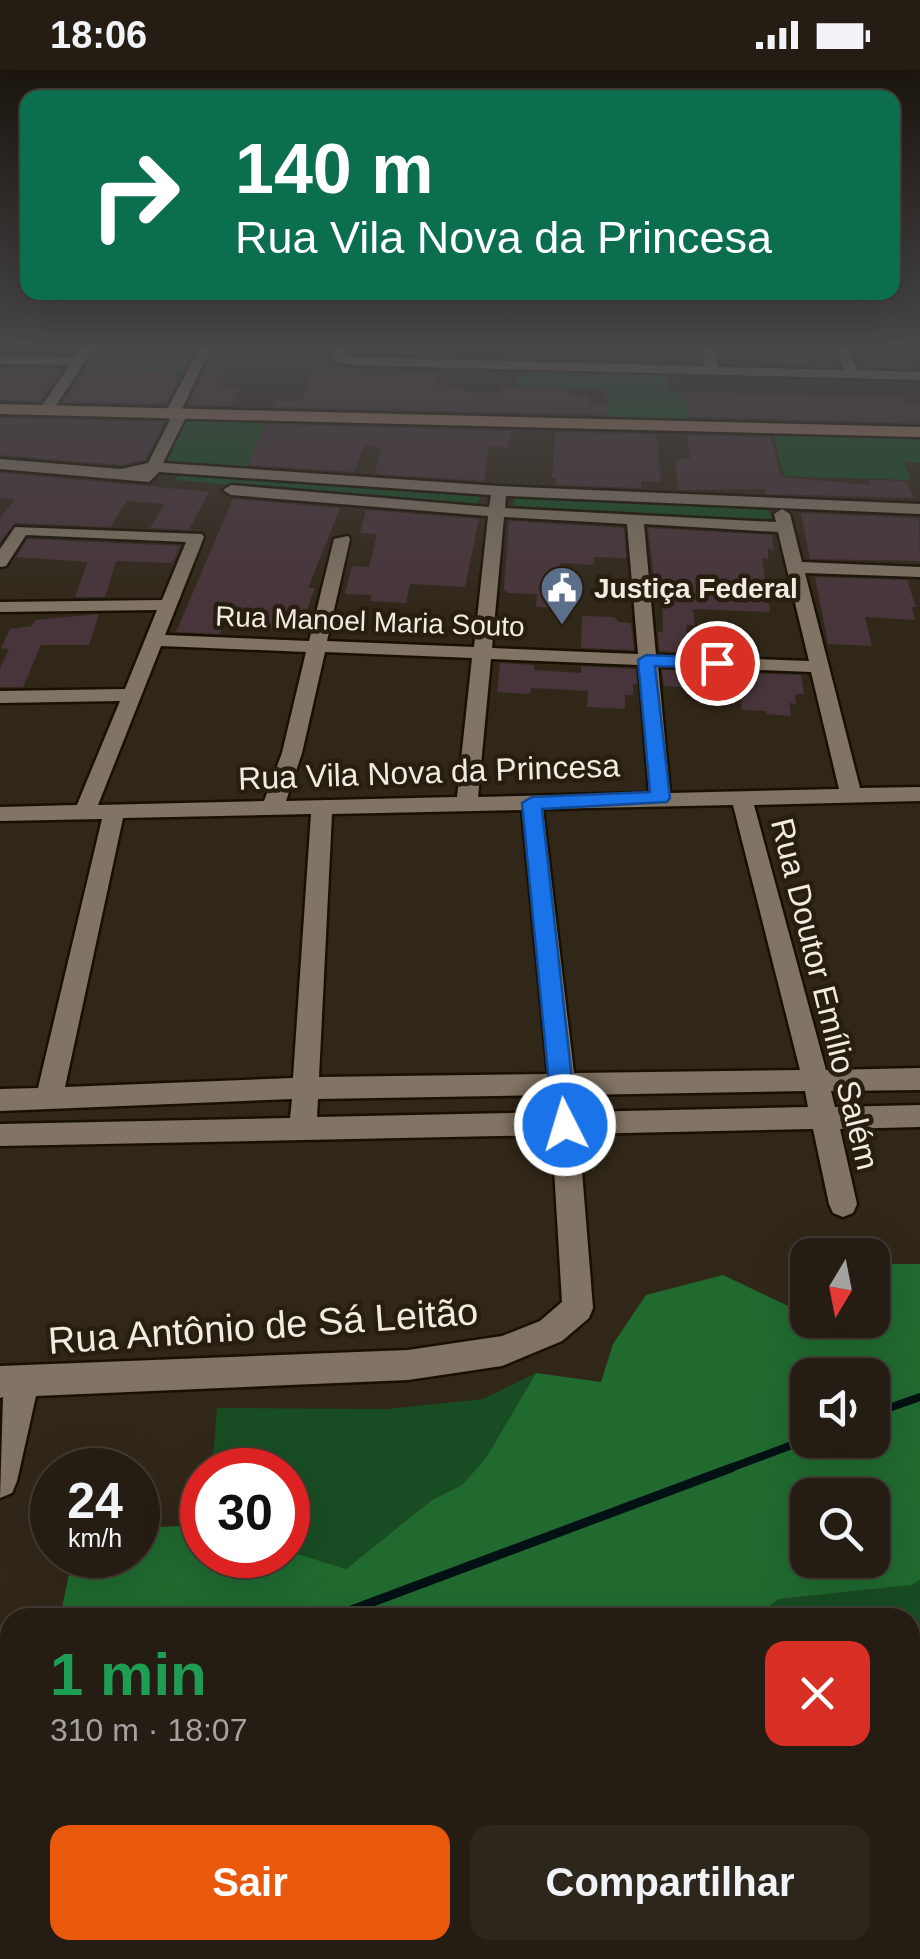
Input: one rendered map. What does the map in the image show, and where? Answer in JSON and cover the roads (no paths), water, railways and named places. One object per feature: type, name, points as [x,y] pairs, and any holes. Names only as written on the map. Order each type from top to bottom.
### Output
[{"type":"street","points":[[151,472],[170,434]]},
{"type":"street","points":[[0,464],[920,509]]},
{"type":"street","points":[[151,472],[179,485],[496,512],[784,527]]},
{"type":"street","points":[[467,804],[499,491]]},
{"type":"street","points":[[779,505],[851,796]]},
{"type":"street","points":[[635,519],[660,798]]},
{"type":"street","points":[[0,562],[21,530],[196,537],[84,813]]},
{"type":"street","points":[[272,809],[292,753],[342,539]]},
{"type":"street","points":[[793,567],[920,572]]},
{"type":"street","points":[[0,606],[170,605]]},
{"type":"street","name":"Rua Manoel Maria Souto","points":[[156,640],[822,667]]},
{"type":"street","points":[[0,697],[134,694]]},
{"type":"street","name":"Rua Vila Nova da Princesa","points":[[0,814],[920,794]]},
{"type":"street","name":"Rua Doutor Emílio Salém","points":[[742,799],[844,1204]]},
{"type":"street","points":[[532,803],[565,1125]]},
{"type":"street","points":[[303,1130],[322,808]]},
{"type":"street","points":[[49,1098],[114,813]]},
{"type":"street","points":[[0,1100],[306,1088],[920,1078]]},
{"type":"street","points":[[0,1135],[920,1116]]},
{"type":"street","name":"Rua Antônio de Sá Leitão","points":[[12,1382],[408,1365],[502,1350],[551,1331],[578,1308],[565,1125]]},
{"type":"street","points":[[0,1481],[12,1382]]},
{"type":"waterway","points":[[890,1408],[920,1397]]},
{"type":"waterway","points":[[725,1470],[790,1446]]},
{"type":"waterway","points":[[357,1608],[731,1468]]},
{"type":"place","name":"Justiça Federal","points":[[562,626]]}]
